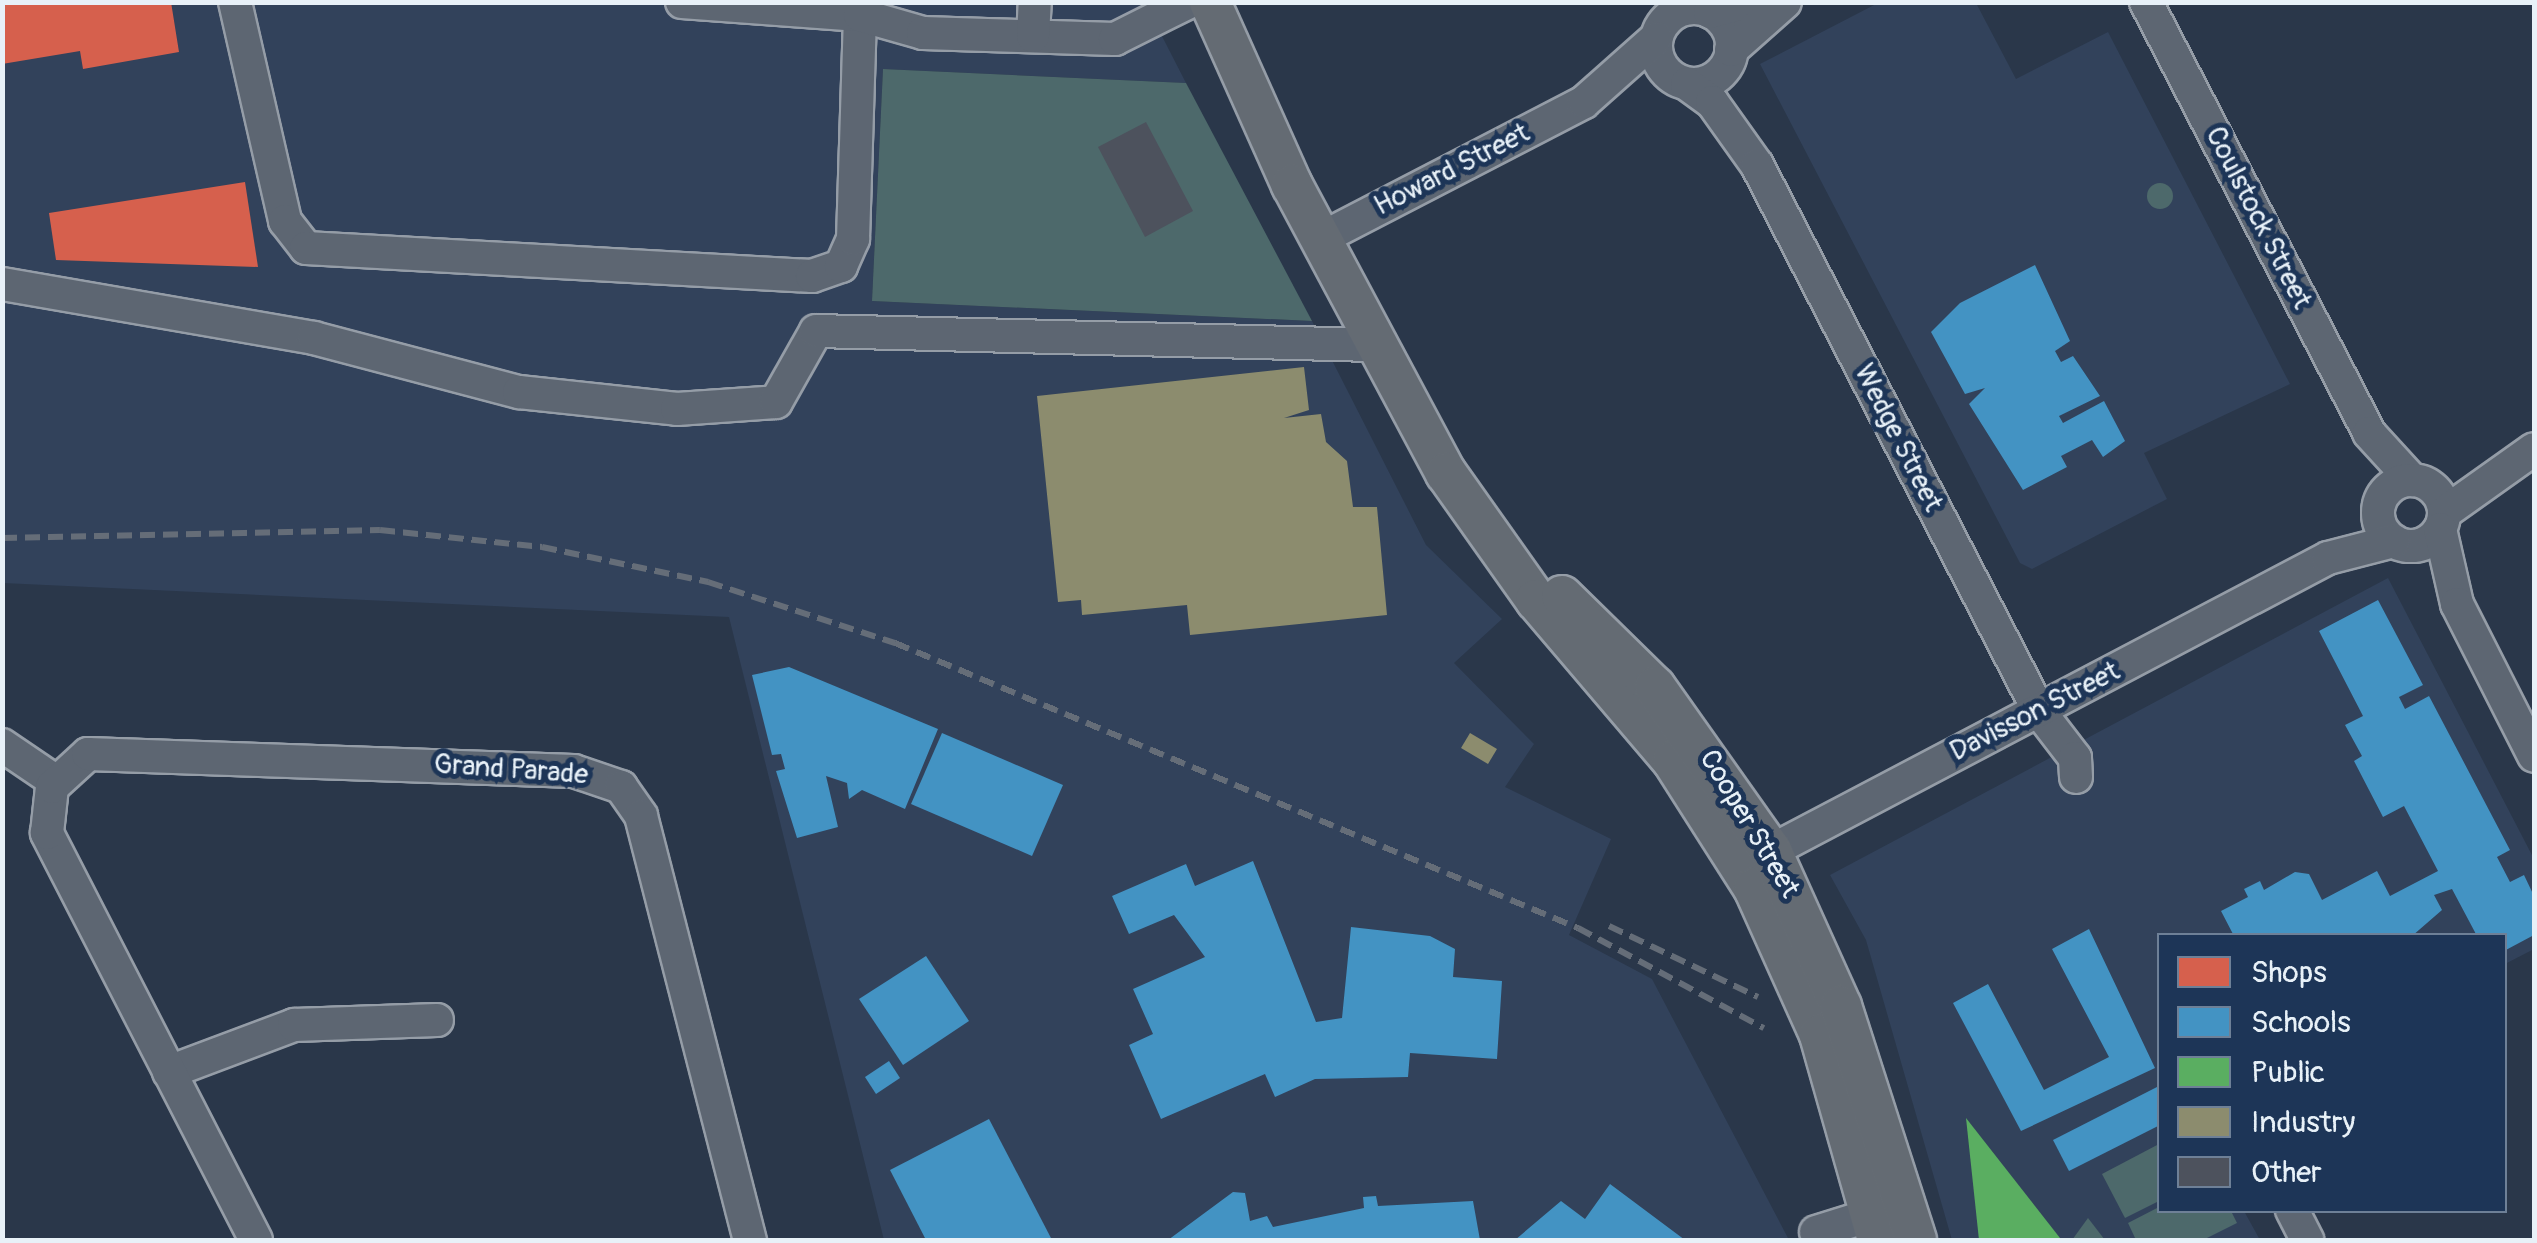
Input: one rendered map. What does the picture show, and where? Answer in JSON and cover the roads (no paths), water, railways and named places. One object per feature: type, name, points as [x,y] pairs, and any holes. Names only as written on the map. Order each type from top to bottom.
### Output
[{"type":"main road","name":"Cooper Street","points":[[1190,2],[1454,486],[1673,761],[1756,858],[1840,1006],[1916,1240]]},
{"type":"main road","name":"Cooper Street","points":[[1210,2],[1292,185]]},
{"type":"main road","name":"Cooper Street","points":[[1756,858],[1820,1035],[1875,1228]]},
{"type":"street","points":[[235,2],[285,221],[306,248],[812,276],[840,266],[853,239],[860,15]]},
{"type":"street","points":[[682,2],[901,17],[1033,36],[1126,37],[1190,2]]},
{"type":"street","points":[[1033,36],[1036,2]]},
{"type":"street","points":[[1747,2],[1676,12],[1658,24],[1660,64],[1683,83],[1710,81],[1731,53],[1785,2]]},
{"type":"street","name":"Coulstock Street","points":[[2146,2],[2370,433],[2415,502],[2457,604],[2534,756]]},
{"type":"street","points":[[1702,8],[1727,28],[1731,53]]},
{"type":"street","name":"Howard Street","points":[[1584,102],[1658,24]]},
{"type":"street","name":"Wedge Street","points":[[1731,53],[1757,165]]},
{"type":"street","name":"Wedge Street","points":[[1683,83],[1712,102],[1757,165],[2039,711]]},
{"type":"street","name":"Howard Street","points":[[1320,240],[1584,102],[1683,83]]},
{"type":"street","points":[[2,284],[314,338],[520,392],[677,409],[776,402],[816,331],[1374,345]]},
{"type":"street","name":"Davisson Street","points":[[1756,858],[2328,558],[2415,502],[2490,472],[2534,449]]},
{"type":"street","name":"Coulstock Street","points":[[2415,502],[2400,543],[2457,604]]},
{"type":"street","name":"Davisson Street","points":[[2328,558],[2400,543],[2415,502]]},
{"type":"street","points":[[2,745],[55,781],[45,817],[54,850],[256,1240]]},
{"type":"street","name":"Grand Parade","points":[[55,781],[100,750],[611,779],[641,816],[750,1240]]},
{"type":"street","points":[[168,1072],[294,1025],[437,1020]]},
{"type":"street","points":[[2294,1213],[2307,1240]]},
{"type":"street","points":[[1816,1232],[1875,1228]]},
{"type":"railway","points":[[2,538],[380,530],[542,547],[708,582],[895,643],[1578,928],[1764,1028]]},
{"type":"railway","points":[[1609,926],[1758,997]]}]
